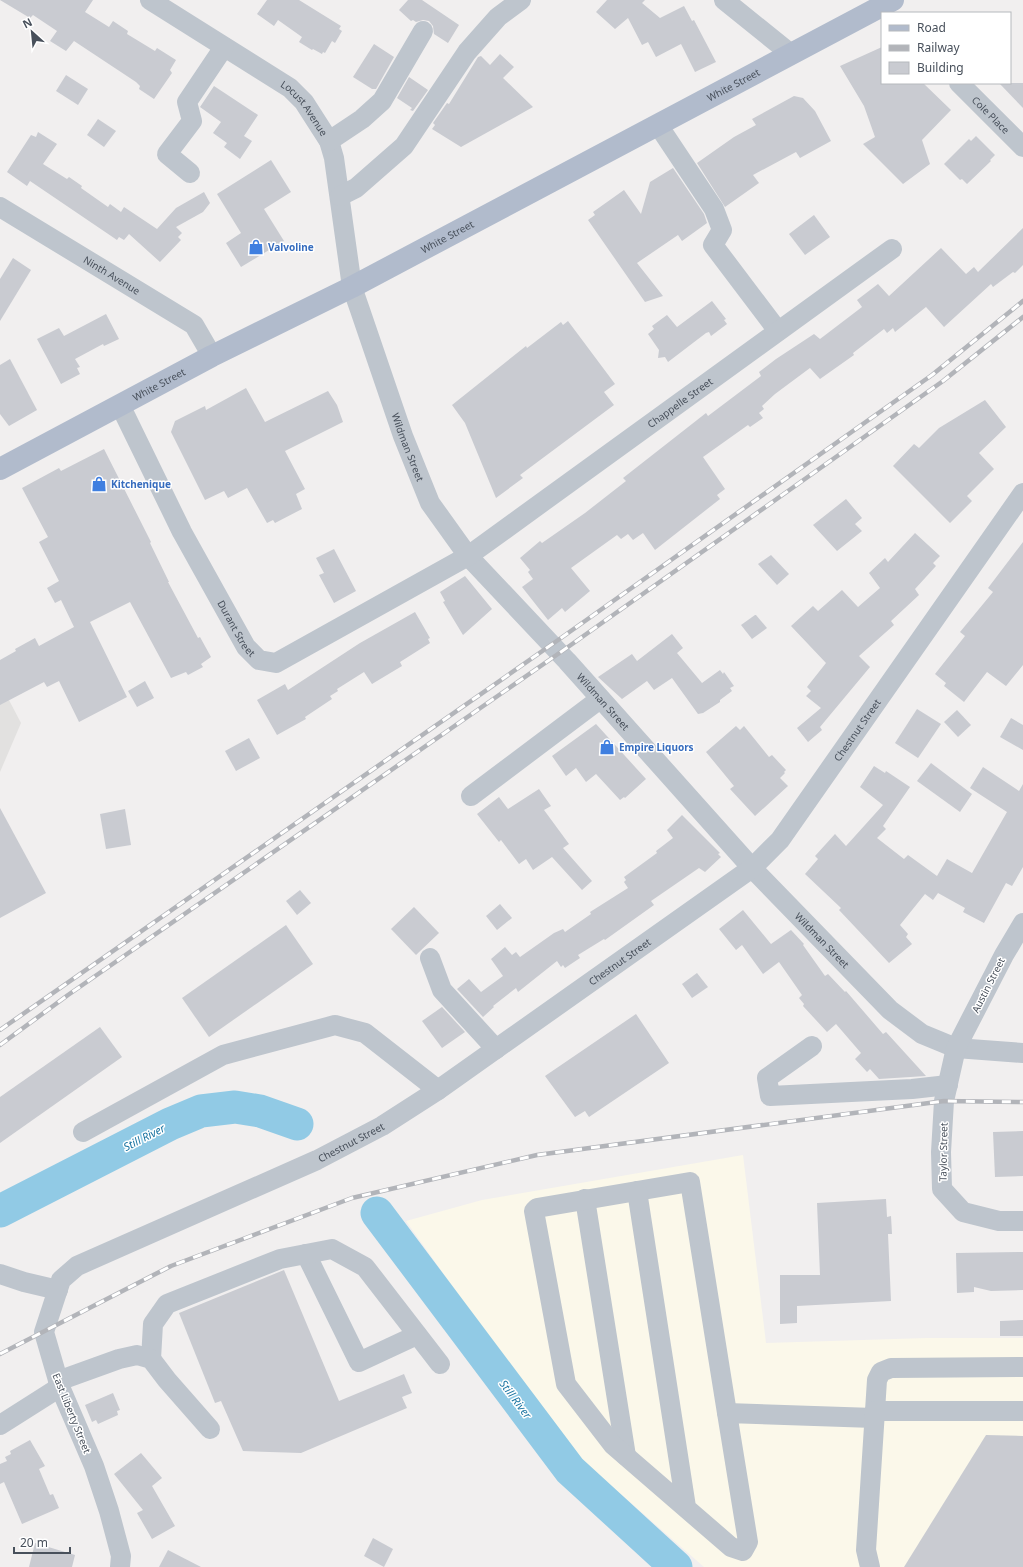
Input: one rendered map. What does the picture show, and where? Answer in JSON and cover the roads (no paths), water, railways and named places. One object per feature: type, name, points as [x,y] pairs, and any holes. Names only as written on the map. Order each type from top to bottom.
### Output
[{"type":"main road","name":"White Street","points":[[0,469],[212,356],[352,287],[791,54],[888,6]]},
{"type":"street","name":"Locust Avenue","points":[[150,0],[290,88],[304,102],[329,142],[334,158],[352,287]]},
{"type":"street","points":[[340,196],[356,188],[404,146],[467,52],[498,17],[521,0]]},
{"type":"street","points":[[724,0],[791,54]]},
{"type":"street","points":[[329,142],[362,119],[382,101],[423,31]]},
{"type":"street","points":[[190,172],[167,154],[192,121],[186,102],[224,47]]},
{"type":"street","name":"Cole Place","points":[[960,84],[1023,147]]},
{"type":"street","points":[[658,125],[714,209],[722,230],[713,245],[778,331]]},
{"type":"street","name":"Ninth Avenue","points":[[0,207],[194,325],[212,356]]},
{"type":"street","name":"Chappelle Street","points":[[468,556],[892,249]]},
{"type":"street","name":"Wildman Street","points":[[352,287],[403,436],[430,502],[468,556],[600,698],[752,868],[890,1010],[922,1034],[956,1048],[1023,1053]]},
{"type":"street","name":"Durant Street","points":[[120,406],[182,532],[246,647],[259,660],[276,663],[468,556]]},
{"type":"street","name":"Chestnut Street","points":[[77,1266],[317,1160],[382,1126],[438,1090],[752,868],[780,840],[1023,493]]},
{"type":"street","points":[[471,796],[600,698]]},
{"type":"street","name":"Austin Street","points":[[956,1048],[1004,955],[1023,923]]},
{"type":"street","points":[[430,958],[442,990],[496,1049]]},
{"type":"street","points":[[83,1132],[223,1055],[336,1025],[365,1033],[438,1090]]},
{"type":"street","points":[[812,1046],[767,1078],[770,1096],[912,1089],[948,1085]]},
{"type":"street","name":"Taylor Street","points":[[956,1048],[944,1101],[941,1152],[942,1189],[963,1212],[999,1221],[1023,1222]]},
{"type":"street","points":[[690,1182],[748,1542],[743,1551],[731,1546],[613,1445],[566,1384],[534,1212],[542,1206],[585,1199],[690,1182]]},
{"type":"street","points":[[636,1191],[686,1507]]},
{"type":"street","points":[[585,1199],[626,1456]]},
{"type":"street","points":[[151,1359],[153,1324],[167,1304],[280,1259],[332,1249],[364,1267],[440,1364]]},
{"type":"street","points":[[306,1254],[359,1362],[417,1335]]},
{"type":"street","name":"East Liberty Street","points":[[77,1266],[61,1280],[44,1332],[59,1384],[94,1466],[109,1511],[121,1556],[120,1567]]},
{"type":"street","points":[[0,1274],[24,1282],[58,1290]]},
{"type":"street","points":[[0,1425],[59,1384],[119,1359],[137,1355],[151,1359],[166,1380],[210,1429]]},
{"type":"street","points":[[870,1567],[866,1550],[877,1380],[881,1372],[891,1368],[1023,1367]]},
{"type":"street","points":[[727,1413],[875,1414],[1023,1411]]},
{"type":"waterway","name":"Still River","points":[[0,1211],[170,1124],[201,1111],[235,1107],[260,1111],[297,1124]]},
{"type":"waterway","name":"Still River","points":[[377,1213],[570,1470],[676,1567]]},
{"type":"railway","points":[[0,1030],[561,638],[932,375],[1023,301]]},
{"type":"railway","points":[[0,1045],[68,995],[568,647],[943,381],[1023,317]]},
{"type":"railway","points":[[0,1354],[171,1266],[352,1198],[537,1155],[944,1101],[1023,1102]]},
{"type":"place","name":"Valvoline","points":[[256,247]]},
{"type":"place","name":"Kitchenique","points":[[99,484]]},
{"type":"place","name":"Empire Liquors","points":[[607,747]]}]
